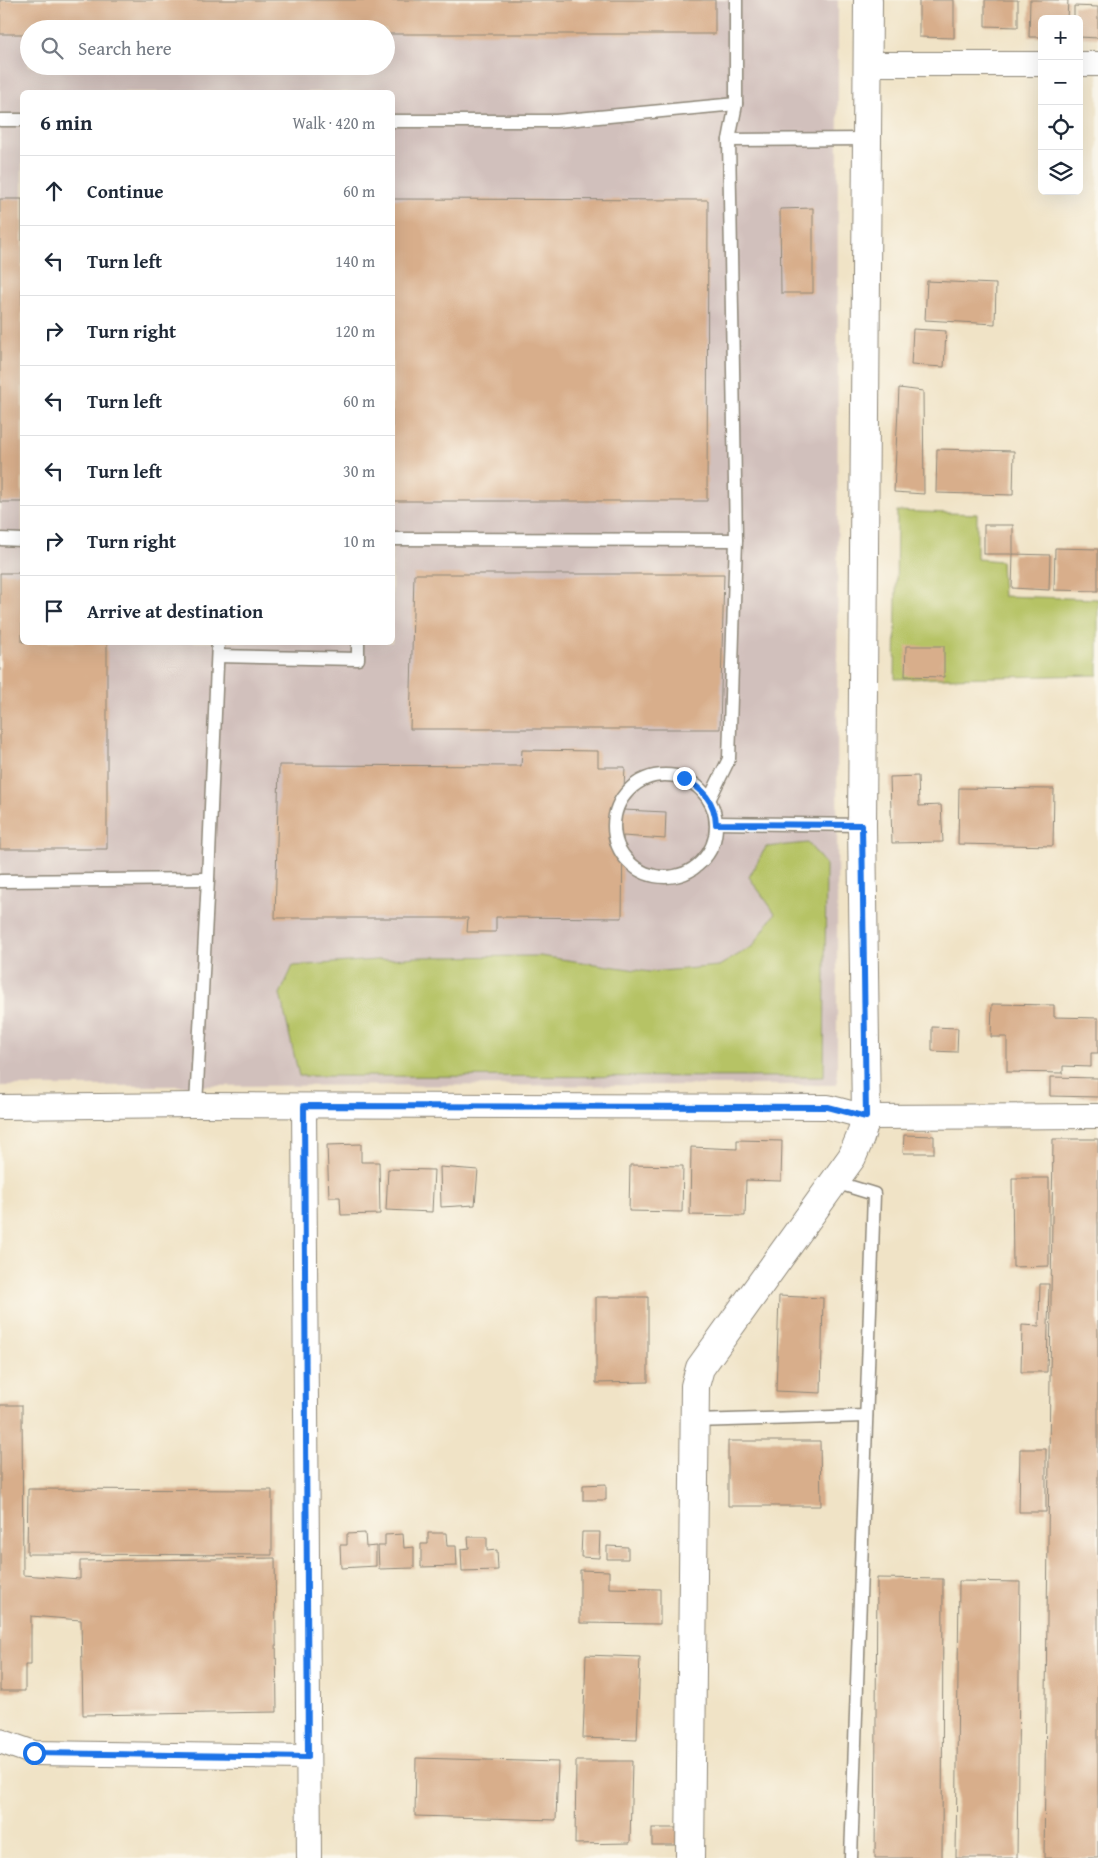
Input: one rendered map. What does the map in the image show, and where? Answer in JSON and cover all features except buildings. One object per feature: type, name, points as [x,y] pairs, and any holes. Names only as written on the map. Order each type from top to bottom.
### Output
[{"type":"street","points":[[690,1858],[695,1386],[700,1368],[852,1157],[866,1117],[862,825],[868,0]]},
{"type":"street","points":[[868,64],[1038,64]]},
{"type":"street","points":[[1083,64],[1098,64]]},
{"type":"street","points":[[0,1107],[196,1105],[828,1107],[866,1117],[1098,1116]]},
{"type":"street","points":[[304,1106],[309,1858]]},
{"type":"street","points":[[0,1741],[34,1753],[308,1757]]},
{"type":"lane","points":[[709,800],[729,759],[736,540],[729,140],[736,104],[736,0]]},
{"type":"lane","points":[[395,120],[556,121],[736,104]]},
{"type":"lane","points":[[0,120],[20,120]]},
{"type":"lane","points":[[729,140],[867,139]]},
{"type":"lane","points":[[0,540],[20,540]]},
{"type":"lane","points":[[395,540],[736,540]]},
{"type":"lane","points":[[196,1105],[218,645]]},
{"type":"lane","points":[[218,656],[358,659],[358,645]]},
{"type":"lane","points":[[667,774],[684,778],[698,787],[709,800],[716,816],[716,824],[716,833],[711,849],[701,863],[687,872],[670,877],[654,876],[638,870],[626,858],[617,844],[614,828],[616,811],[623,796],[635,784],[650,777],[667,774]]},
{"type":"lane","points":[[716,824],[862,825]]},
{"type":"lane","points":[[0,881],[208,878]]},
{"type":"lane","points":[[835,1182],[874,1194],[851,1858]]},
{"type":"lane","points":[[695,1421],[866,1416]]},
{"type":"shaded area","points":[[0,0],[838,0],[837,1085],[0,1086]]},
{"type":"green space","points":[[897,511],[977,514],[977,559],[1001,561],[1003,596],[1098,599],[1098,675],[895,679]]},
{"type":"green space","points":[[808,843],[826,865],[824,1077],[299,1076],[280,994],[293,966],[418,957],[540,956],[650,972],[719,966],[753,946],[775,913],[749,877],[766,847]]},
{"type":"route","points":[[34,1753],[308,1757],[304,1106],[828,1107],[866,1117],[862,825],[716,824],[716,816],[709,800],[698,787],[684,778]]}]
